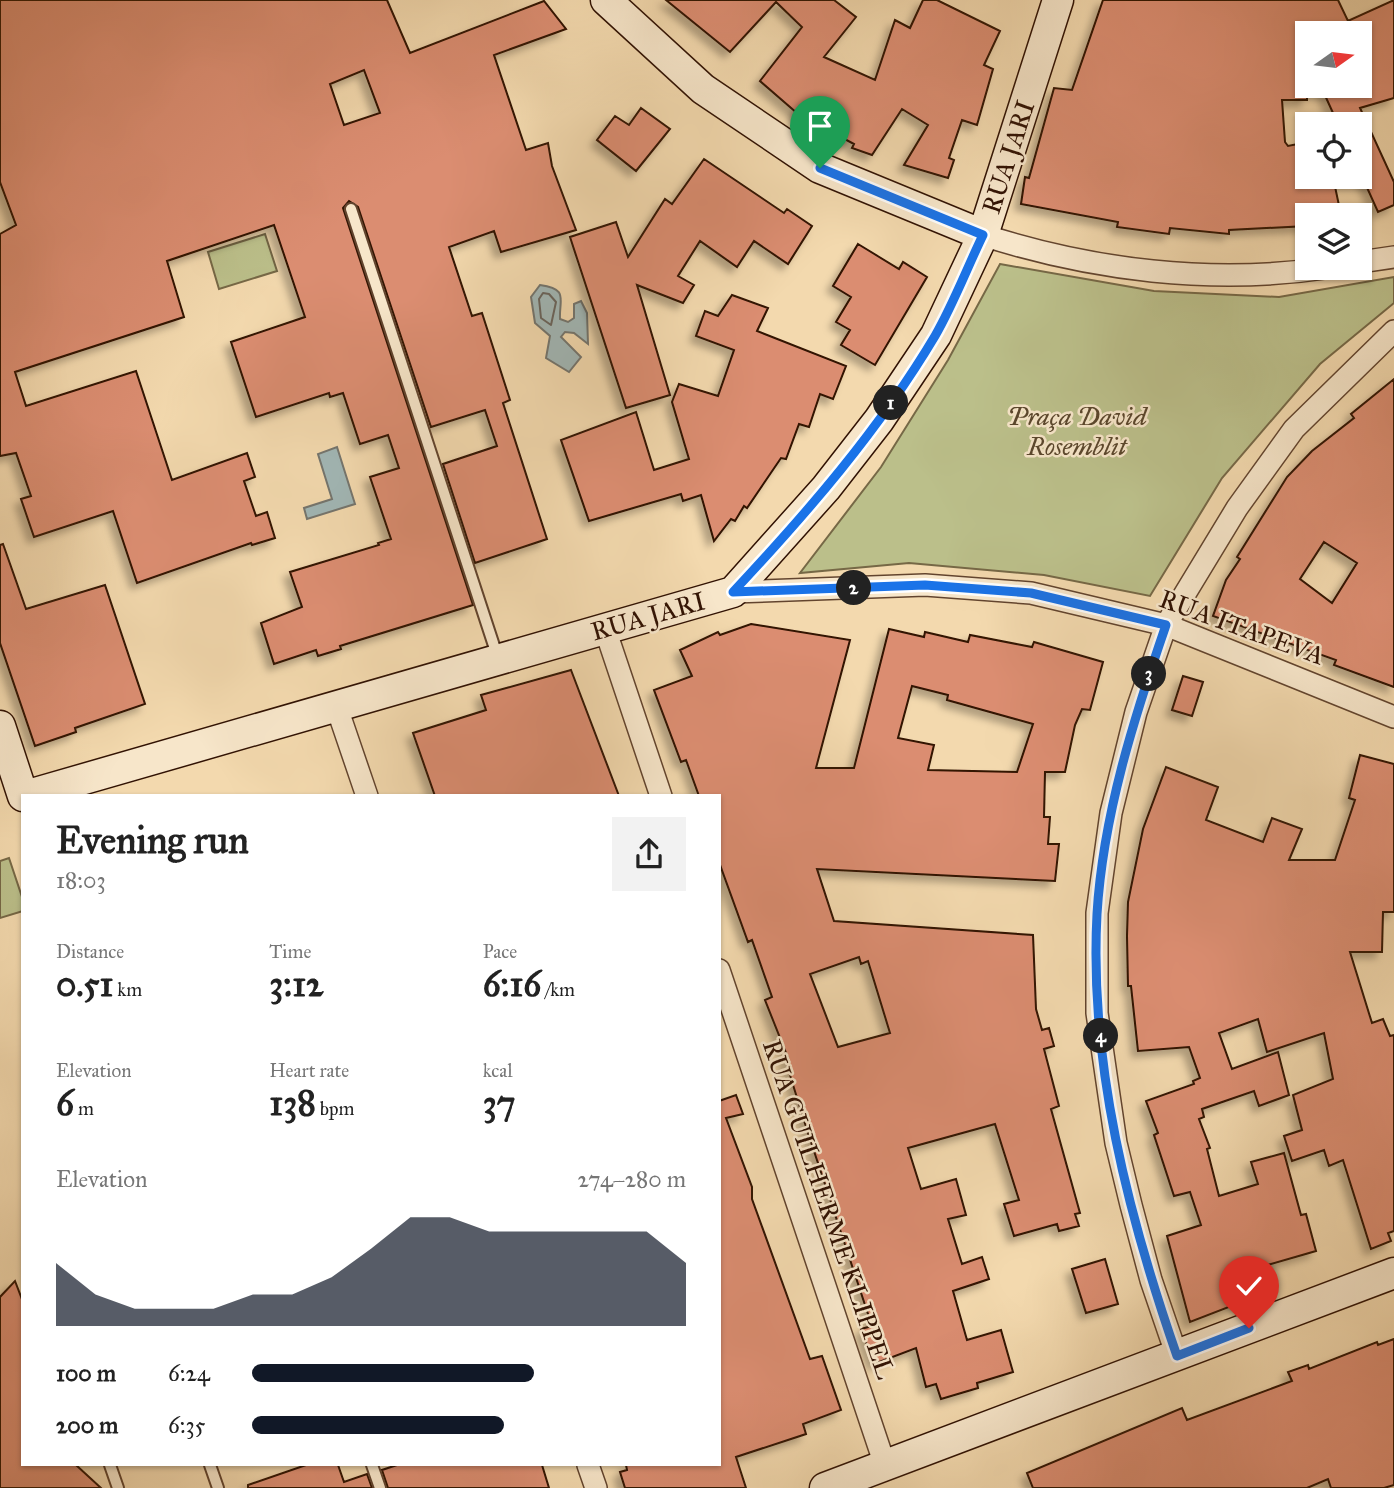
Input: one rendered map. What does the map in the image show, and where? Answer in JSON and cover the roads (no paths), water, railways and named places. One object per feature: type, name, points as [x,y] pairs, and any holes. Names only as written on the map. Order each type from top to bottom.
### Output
[{"type":"street","points":[[606,0],[703,89],[820,168],[983,235],[1073,258],[1142,269],[1221,275],[1295,272]]},
{"type":"street","name":"RUA JARI","points":[[31,794],[733,592],[826,488],[880,420],[936,335],[983,235],[1058,0]]},
{"type":"street","points":[[1372,260],[1394,257]]},
{"type":"street","points":[[1177,1356],[1150,1280],[1116,1143],[1097,1013],[1097,913],[1111,813],[1136,712],[1166,625],[1237,508],[1294,429],[1394,331]]},
{"type":"street","name":"RUA ITAPEVA","points":[[733,592],[925,585],[1031,593],[1166,625],[1394,717]]},
{"type":"street","points":[[605,629],[660,794]]},
{"type":"street","points":[[337,708],[365,794]]},
{"type":"street","points":[[0,726],[23,794]]},
{"type":"street","name":"RUA GUILHERME KLIPPEL","points":[[721,976],[885,1465]]},
{"type":"street","points":[[825,1488],[1394,1273]]},
{"type":"street","points":[[588,1466],[596,1488]]},
{"type":"lane","points":[[351,209],[499,660]]},
{"type":"lane","points":[[110,1466],[118,1488]]},
{"type":"lane","points":[[210,1466],[218,1488]]},
{"type":"lane","points":[[372,1466],[380,1488]]},
{"type":"water","points":[[540,285],[559,292],[560,319],[568,322],[574,318],[574,304],[581,301],[587,313],[588,344],[574,333],[565,332],[561,337],[581,357],[569,372],[546,358],[550,336],[535,323],[531,297]]},
{"type":"water","points":[[337,447],[355,504],[307,519],[304,508],[332,499],[318,454]]},
{"type":"park label","name":"Praça David Rosemblit","points":[[1077,431]]}]
